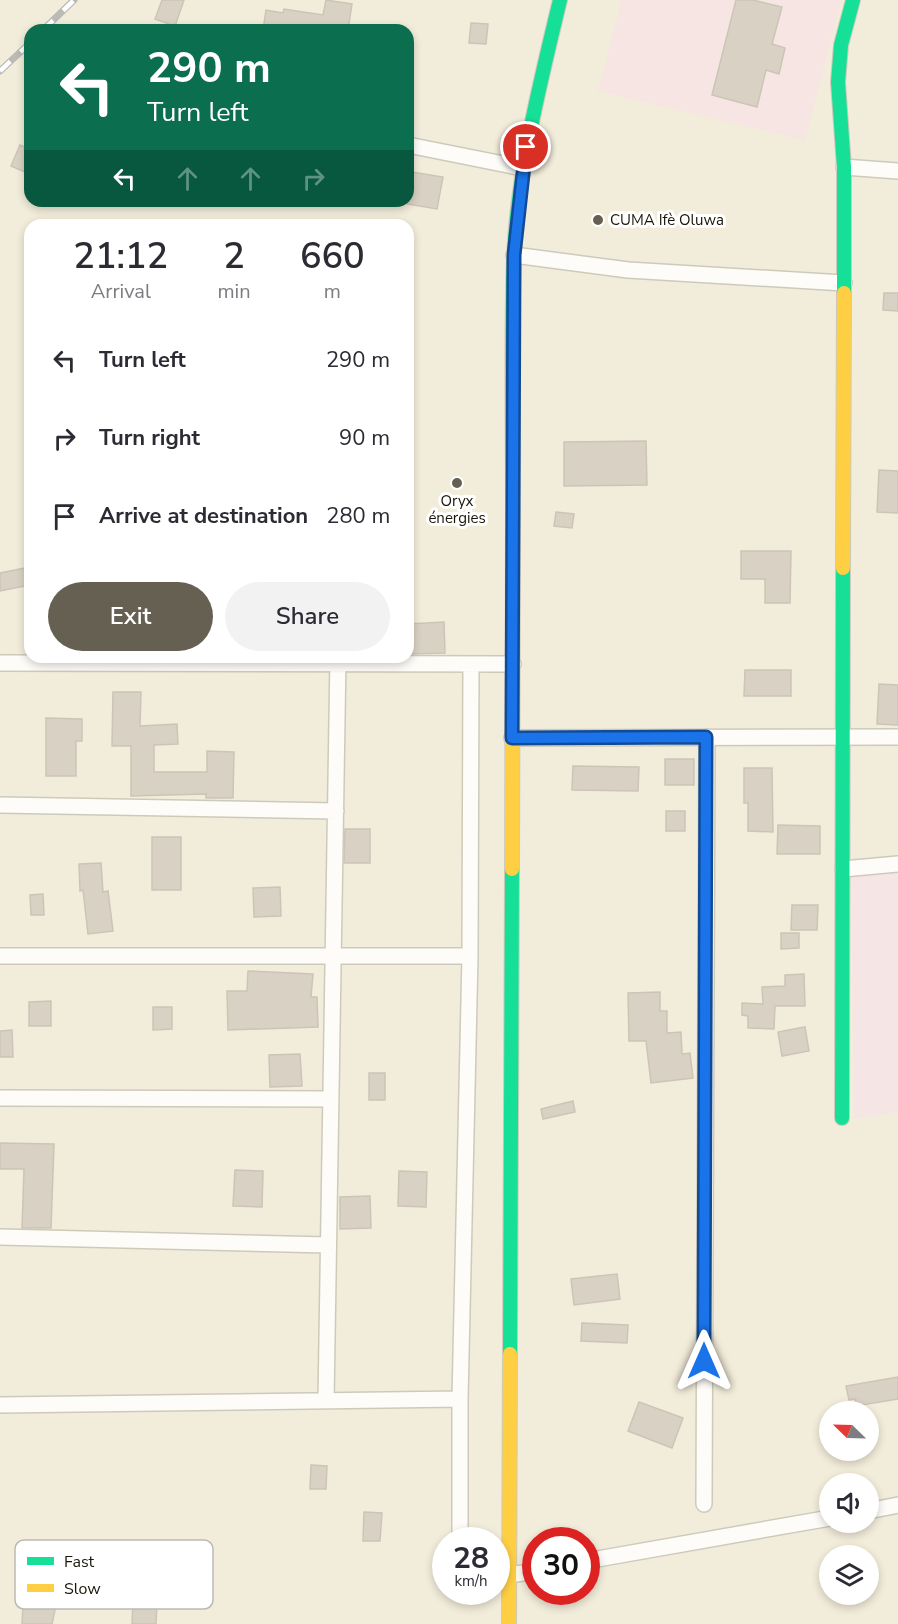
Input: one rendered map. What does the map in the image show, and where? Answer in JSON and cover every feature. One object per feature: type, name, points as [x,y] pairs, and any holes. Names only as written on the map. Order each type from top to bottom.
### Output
[{"type":"main road","points":[[842,1118],[844,167],[838,82],[841,45],[853,0]]},
{"type":"main road","points":[[509,1527],[514,255],[530,126],[560,3]]},
{"type":"main road","points":[[509,1605],[509,1624]]},
{"type":"street","points":[[542,0],[560,3]]},
{"type":"street","points":[[414,146],[523,168]]},
{"type":"street","points":[[844,167],[898,171]]},
{"type":"street","points":[[514,255],[628,270],[844,283]]},
{"type":"street","points":[[414,662],[513,664]]},
{"type":"street","points":[[0,663],[24,663]]},
{"type":"street","points":[[326,1401],[338,663]]},
{"type":"street","points":[[460,1527],[460,1399],[470,956],[471,664]]},
{"type":"street","points":[[704,1504],[706,737]]},
{"type":"street","points":[[512,738],[898,737]]},
{"type":"street","points":[[0,805],[336,811]]},
{"type":"street","points":[[843,869],[898,864]]},
{"type":"street","points":[[0,956],[470,956]]},
{"type":"street","points":[[0,1098],[331,1099]]},
{"type":"street","points":[[0,1237],[328,1245]]},
{"type":"street","points":[[0,1405],[460,1399]]},
{"type":"street","points":[[879,1508],[898,1505]]},
{"type":"street","points":[[600,1559],[819,1520]]},
{"type":"shaded area","points":[[622,0],[841,0],[805,140],[598,91]]},
{"type":"shaded area","points":[[898,870],[898,1111],[854,1119],[851,874]]},
{"type":"building","points":[[162,0],[184,0],[176,24],[155,19]]},
{"type":"building","points":[[326,0],[352,4],[349,24],[264,24],[266,10],[283,13],[284,9],[323,15]]},
{"type":"building","points":[[736,0],[753,0],[782,7],[772,44],[785,48],[779,74],[766,70],[757,107],[712,95]]},
{"type":"building","points":[[471,23],[488,24],[486,44],[469,43]]},
{"type":"building","points":[[20,145],[24,147],[24,171],[11,166]]},
{"type":"building","points":[[414,172],[443,177],[437,209],[414,205]]},
{"type":"building","points":[[884,293],[898,293],[898,311],[883,310]]},
{"type":"building","points":[[646,441],[647,485],[564,486],[564,442]]},
{"type":"building","points":[[879,470],[898,471],[898,513],[877,512]]},
{"type":"building","points":[[556,512],[574,514],[572,528],[554,526]]},
{"type":"building","points":[[741,551],[791,551],[790,603],[765,603],[765,579],[741,579]]},
{"type":"building","points":[[24,568],[24,586],[0,591],[0,573]]},
{"type":"building","points":[[444,622],[445,653],[414,654],[414,624]]},
{"type":"building","points":[[745,670],[791,670],[791,696],[744,696]]},
{"type":"building","points":[[879,684],[898,685],[898,725],[877,724]]},
{"type":"building","points":[[113,692],[141,692],[140,726],[177,724],[178,744],[154,745],[154,772],[207,772],[207,751],[234,752],[233,798],[206,798],[206,794],[131,796],[131,746],[112,746]]},
{"type":"building","points":[[46,718],[82,719],[82,741],[76,741],[76,776],[46,776]]},
{"type":"building","points":[[665,759],[694,759],[694,785],[665,785]]},
{"type":"building","points":[[573,766],[639,767],[638,791],[572,790]]},
{"type":"building","points":[[744,768],[772,768],[773,832],[748,831],[748,803],[744,803]]},
{"type":"building","points":[[666,811],[685,811],[685,831],[666,831]]},
{"type":"building","points":[[778,825],[820,826],[820,854],[777,854]]},
{"type":"building","points":[[345,829],[370,829],[370,863],[344,863]]},
{"type":"building","points":[[152,837],[181,837],[181,890],[152,890]]},
{"type":"building","points":[[101,863],[103,892],[108,891],[113,931],[88,934],[83,890],[80,891],[79,864]]},
{"type":"building","points":[[280,887],[281,916],[254,917],[253,888]]},
{"type":"building","points":[[43,894],[44,915],[31,915],[30,895]]},
{"type":"building","points":[[792,905],[818,905],[817,930],[791,930]]},
{"type":"building","points":[[781,933],[799,933],[799,948],[781,949]]},
{"type":"building","points":[[248,971],[313,974],[311,997],[317,997],[318,1027],[228,1030],[227,991],[247,991]]},
{"type":"building","points":[[804,974],[805,1006],[775,1006],[774,1029],[748,1028],[748,1016],[742,1015],[742,1003],[763,1004],[762,987],[785,986],[785,975]]},
{"type":"building","points":[[660,992],[660,1011],[667,1011],[667,1033],[681,1032],[682,1054],[690,1053],[693,1078],[651,1083],[646,1041],[629,1041],[628,993]]},
{"type":"building","points":[[51,1001],[51,1026],[29,1026],[29,1002]]},
{"type":"building","points":[[153,1007],[172,1007],[172,1029],[153,1030]]},
{"type":"building","points":[[805,1027],[809,1051],[782,1056],[778,1032]]},
{"type":"building","points":[[12,1030],[13,1057],[0,1057],[0,1031]]},
{"type":"building","points":[[300,1054],[302,1086],[270,1087],[269,1055]]},
{"type":"building","points":[[369,1073],[385,1073],[385,1100],[369,1100]]},
{"type":"building","points":[[573,1101],[575,1112],[543,1119],[541,1109]]},
{"type":"building","points":[[0,1143],[54,1144],[51,1228],[22,1228],[24,1169],[0,1169]]},
{"type":"building","points":[[235,1170],[263,1171],[262,1207],[233,1206]]},
{"type":"building","points":[[399,1171],[427,1172],[426,1207],[398,1206]]},
{"type":"building","points":[[370,1196],[371,1228],[340,1229],[340,1197]]},
{"type":"building","points":[[617,1274],[620,1299],[574,1305],[571,1279]]},
{"type":"building","points":[[582,1323],[628,1325],[627,1343],[581,1341]]},
{"type":"building","points":[[898,1377],[898,1399],[879,1402],[849,1400],[846,1386]]},
{"type":"building","points":[[639,1402],[683,1418],[672,1448],[628,1431]]},
{"type":"building","points":[[311,1465],[327,1466],[326,1489],[310,1489]]},
{"type":"building","points":[[364,1512],[382,1513],[380,1541],[363,1541]]},
{"type":"building","points":[[23,1609],[55,1609],[52,1624],[22,1624]]},
{"type":"building","points":[[133,1609],[157,1609],[156,1624],[132,1624]]},
{"type":"railway","points":[[49,24],[74,0]]},
{"type":"railway","points":[[0,71],[24,49]]},
{"type":"traffic: fast","points":[[513,512],[513,320],[516,223],[531,127],[560,0]]},
{"type":"traffic: fast","points":[[844,293],[844,167],[838,82],[841,45],[853,0]]},
{"type":"traffic: fast","points":[[842,1118],[843,568]]},
{"type":"traffic: fast","points":[[510,1354],[512,869]]},
{"type":"traffic: slow","points":[[843,568],[844,293]]},
{"type":"traffic: slow","points":[[512,869],[513,512]]},
{"type":"traffic: slow","points":[[509,1624],[510,1354]]},
{"type":"place","name":"CUMA Ifè Oluwa","points":[[598,220]]},
{"type":"place","name":"Oryx énergies","points":[[457,483]]},
{"type":"route","points":[[526,147],[514,255],[512,738],[706,737],[704,1361]]}]
